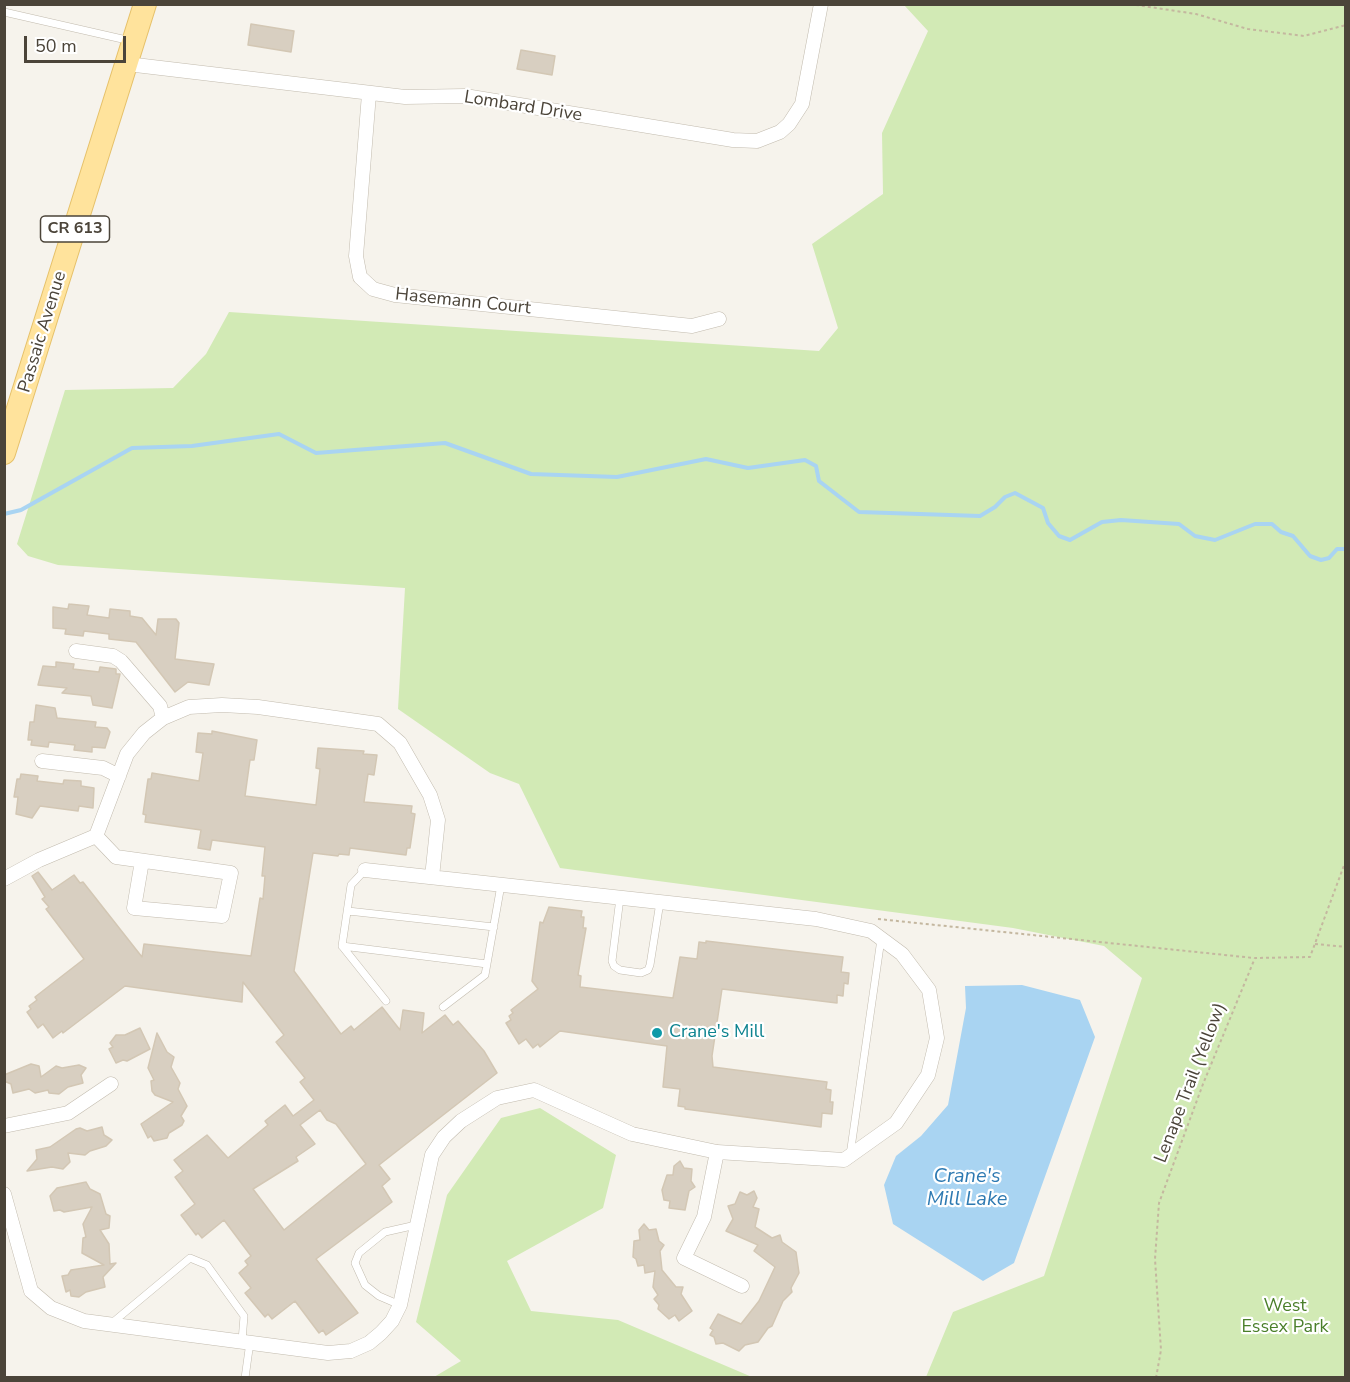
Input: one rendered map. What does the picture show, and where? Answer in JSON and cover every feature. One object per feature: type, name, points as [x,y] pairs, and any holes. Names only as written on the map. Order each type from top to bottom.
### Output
[{"type":"main road","name":"Passaic Avenue","points":[[4,453],[145,4]]},
{"type":"street","name":"Lombard Drive","points":[[127,64],[369,94],[405,97],[465,96],[733,140],[758,141],[780,132],[797,115],[802,104],[821,4]]},
{"type":"street","name":"Hasemann Court","points":[[369,94],[356,256],[360,277],[373,290],[395,295],[692,326],[719,319]]},
{"type":"street","points":[[76,651],[113,656],[121,661],[160,706],[163,718]]},
{"type":"street","points":[[4,879],[39,860],[96,836],[127,753],[163,718],[189,707],[222,705],[378,724],[400,743],[430,795],[438,820],[432,877]]},
{"type":"street","points":[[42,761],[103,768],[119,776]]},
{"type":"street","points":[[96,836],[116,857],[231,873],[222,916],[134,908],[142,861]]},
{"type":"street","points":[[4,1194],[31,1291],[51,1308],[84,1321],[328,1353],[351,1351],[369,1343],[381,1334],[392,1321],[400,1305],[432,1155],[444,1137],[461,1121],[497,1098],[534,1090],[632,1134],[717,1152],[843,1160],[896,1123],[928,1075],[937,1038],[929,990],[902,954],[876,935],[816,920],[365,870]]},
{"type":"street","points":[[4,1126],[68,1113],[111,1084]]},
{"type":"street","points":[[717,1152],[704,1217],[684,1258],[742,1286]]},
{"type":"lane","points":[[4,12],[134,42]]},
{"type":"lane","points":[[365,870],[351,885],[342,946],[386,1001]]},
{"type":"lane","points":[[443,1007],[485,975],[501,885]]},
{"type":"lane","points":[[620,898],[612,961],[614,966],[620,970],[641,973],[648,970],[650,965],[660,902]]},
{"type":"lane","points":[[348,911],[494,927]]},
{"type":"lane","points":[[850,1155],[876,935]]},
{"type":"lane","points":[[342,946],[487,964]]},
{"type":"lane","points":[[400,1305],[379,1296],[365,1285],[355,1263],[359,1252],[385,1232],[416,1225]]},
{"type":"lane","points":[[110,1324],[190,1258],[207,1264],[244,1316],[245,1377]]},
{"type":"path","points":[[1130,4],[1196,14],[1248,29],[1304,36],[1346,25]]},
{"type":"path","points":[[876,935],[877,919],[1254,958],[1310,957],[1346,860]]},
{"type":"path","points":[[1315,944],[1346,947]]},
{"type":"path","name":"Lenape Trail (Yellow)","points":[[1156,1377],[1161,1350],[1155,1259],[1159,1203],[1203,1084],[1254,958]]},
{"type":"green space","name":"West Essex Park","points":[[904,5],[1345,5],[1345,1377],[926,1377],[953,1312],[1044,1276],[1142,978],[1104,946],[1013,928],[560,868],[519,784],[490,773],[398,709],[405,588],[58,565],[28,556],[17,544],[65,390],[173,388],[206,354],[229,312],[819,351],[838,328],[812,244],[883,194],[882,133],[928,31]]},
{"type":"green space","points":[[540,1108],[616,1155],[603,1208],[507,1261],[531,1311],[618,1320],[752,1377],[434,1377],[461,1361],[416,1322],[447,1195],[501,1118]]},
{"type":"water","name":"Crane's Mill Lake","points":[[1022,985],[1080,1000],[1095,1037],[1014,1263],[983,1281],[893,1224],[884,1185],[896,1156],[921,1136],[948,1105],[966,1008],[965,986]]},
{"type":"building","points":[[251,24],[294,31],[291,52],[248,45]]},
{"type":"building","points":[[521,50],[555,56],[552,75],[517,69]]},
{"type":"building","points":[[69,604],[89,606],[87,615],[109,618],[110,609],[130,611],[130,616],[142,618],[156,635],[158,619],[176,619],[179,623],[175,659],[214,664],[209,685],[188,682],[175,692],[136,642],[109,639],[109,634],[84,631],[83,636],[65,634],[66,629],[53,628],[53,607],[68,609]]},
{"type":"building","points":[[56,662],[74,664],[73,669],[99,672],[100,667],[116,669],[116,674],[120,674],[112,708],[93,705],[91,696],[62,693],[67,688],[38,685],[43,666],[56,667]]},
{"type":"building","points":[[36,705],[55,708],[57,718],[96,722],[95,727],[107,728],[110,732],[105,748],[92,747],[92,752],[74,750],[75,745],[49,742],[48,747],[31,745],[32,740],[28,740],[30,722],[34,722]]},
{"type":"building","name":"Crane's Mill","points":[[212,731],[257,740],[254,760],[250,760],[245,796],[316,805],[320,769],[316,768],[318,748],[364,751],[363,754],[377,755],[374,775],[368,774],[364,802],[412,806],[411,813],[415,814],[410,848],[407,848],[406,855],[350,848],[349,855],[313,853],[294,971],[341,1034],[351,1026],[354,1030],[382,1007],[400,1030],[403,1010],[424,1013],[422,1033],[445,1015],[453,1025],[458,1021],[484,1051],[497,1073],[379,1165],[390,1179],[382,1186],[392,1202],[316,1259],[358,1313],[326,1335],[323,1330],[319,1333],[295,1301],[272,1319],[268,1314],[265,1317],[245,1293],[251,1288],[239,1273],[248,1265],[245,1261],[251,1256],[224,1220],[202,1238],[198,1233],[196,1235],[181,1215],[195,1204],[175,1177],[183,1171],[174,1160],[207,1135],[228,1158],[268,1125],[265,1121],[285,1105],[293,1116],[314,1100],[300,1082],[305,1078],[276,1042],[284,1035],[243,982],[242,1002],[125,986],[63,1033],[62,1031],[53,1038],[43,1024],[38,1028],[27,1012],[31,1009],[29,1006],[37,1000],[35,997],[84,959],[46,909],[49,907],[42,899],[45,897],[32,876],[38,872],[52,890],[74,875],[80,883],[83,882],[142,957],[144,944],[251,956],[260,898],[263,899],[265,876],[262,876],[265,847],[212,840],[210,850],[198,848],[201,830],[145,822],[146,815],[143,814],[148,779],[151,779],[152,773],[199,781],[203,753],[196,752],[198,733],[212,734]],"holes":[[[320,1110],[327,1120],[336,1124],[366,1164],[284,1230],[253,1189],[298,1161],[296,1157],[315,1144],[300,1125]]]},
{"type":"building","points":[[21,774],[38,776],[37,781],[63,784],[64,780],[81,781],[81,786],[94,788],[93,808],[79,806],[78,811],[40,806],[32,818],[16,814],[18,797],[14,797],[17,779],[20,779]]},
{"type":"building","points":[[549,907],[582,911],[583,928],[586,928],[578,975],[581,976],[580,987],[673,998],[680,957],[697,959],[699,942],[706,943],[706,941],[843,957],[841,972],[849,973],[848,984],[844,983],[843,996],[837,995],[837,1003],[722,989],[712,1056],[713,1067],[827,1082],[826,1089],[831,1090],[830,1102],[833,1102],[832,1114],[822,1113],[821,1127],[685,1109],[685,1107],[678,1106],[680,1089],[663,1087],[667,1046],[560,1031],[540,1047],[538,1044],[533,1048],[526,1039],[519,1044],[506,1023],[511,1020],[509,1016],[513,1013],[511,1010],[538,989],[532,981],[540,922],[543,923]]},
{"type":"building","points":[[140,1028],[150,1049],[127,1061],[116,1063],[109,1049],[113,1047],[110,1043],[116,1035],[125,1035]]},
{"type":"building","points":[[157,1033],[167,1052],[174,1057],[171,1067],[180,1083],[178,1089],[187,1106],[181,1116],[184,1121],[182,1125],[169,1133],[167,1138],[154,1141],[151,1136],[148,1138],[141,1124],[173,1102],[155,1095],[152,1091],[151,1081],[154,1080],[148,1068]]},
{"type":"building","points":[[31,1064],[39,1066],[41,1077],[56,1066],[62,1068],[79,1065],[86,1068],[81,1075],[83,1083],[68,1087],[59,1094],[49,1093],[48,1090],[35,1093],[29,1089],[13,1093],[11,1084],[4,1081],[4,1075]]},
{"type":"building","points":[[102,1127],[104,1135],[112,1140],[106,1146],[85,1155],[68,1153],[70,1162],[63,1169],[52,1167],[27,1171],[37,1159],[36,1150],[50,1147],[76,1129],[87,1131]]},
{"type":"building","points":[[680,1161],[684,1168],[692,1169],[691,1181],[695,1187],[689,1191],[685,1210],[669,1208],[670,1201],[664,1200],[662,1190],[667,1175],[673,1175],[674,1166]]},
{"type":"building","points":[[86,1182],[90,1189],[100,1194],[106,1214],[110,1216],[109,1228],[100,1230],[109,1244],[110,1264],[116,1263],[103,1277],[105,1287],[86,1292],[79,1297],[71,1296],[70,1290],[66,1292],[62,1276],[68,1275],[71,1270],[104,1265],[82,1253],[83,1238],[86,1237],[83,1224],[92,1207],[64,1212],[54,1211],[50,1196],[57,1188]]},
{"type":"building","points":[[754,1191],[757,1198],[753,1207],[759,1209],[755,1227],[772,1238],[780,1235],[782,1242],[796,1252],[799,1273],[791,1288],[792,1292],[783,1301],[772,1326],[758,1342],[745,1345],[739,1351],[723,1343],[716,1344],[714,1337],[710,1335],[713,1330],[710,1328],[718,1314],[741,1324],[759,1301],[775,1267],[754,1251],[758,1245],[726,1231],[733,1219],[728,1206],[735,1204],[740,1192],[747,1195]]},
{"type":"building","points":[[644,1224],[649,1230],[656,1229],[659,1241],[664,1245],[660,1251],[662,1270],[676,1287],[683,1287],[681,1294],[692,1311],[679,1321],[675,1315],[669,1319],[658,1309],[659,1305],[654,1299],[658,1295],[653,1287],[655,1271],[645,1273],[644,1265],[638,1266],[633,1257],[634,1241],[640,1240],[639,1230]]},
{"type":"waterway","points":[[4,514],[21,510],[132,448],[192,446],[279,434],[316,453],[445,443],[531,474],[617,477],[706,459],[748,468],[805,460],[816,466],[819,481],[859,512],[980,516],[995,507],[1005,497],[1015,493],[1043,508],[1048,523],[1059,536],[1070,540],[1102,522],[1121,520],[1179,524],[1195,536],[1215,540],[1255,524],[1272,524],[1281,532],[1293,536],[1310,556],[1321,560],[1329,558],[1337,549],[1346,549]]},
{"type":"place","name":"Crane's Mill","points":[[657,1033]]}]
